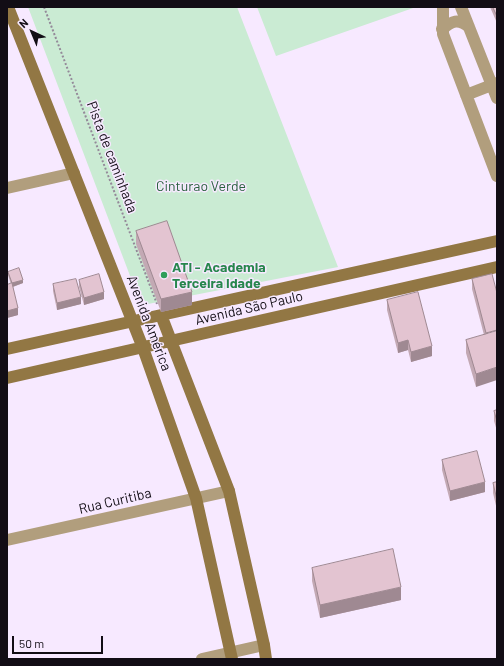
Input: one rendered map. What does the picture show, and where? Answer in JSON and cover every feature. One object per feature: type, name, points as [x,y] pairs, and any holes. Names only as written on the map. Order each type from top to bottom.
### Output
[{"type":"main road","name":"Avenida América","points":[[8,7],[12,29],[74,173],[133,321],[196,498],[232,656]]},
{"type":"main road","name":"Avenida São Paulo","points":[[7,349],[497,241]]},
{"type":"main road","name":"Avenida São Paulo","points":[[7,378],[497,267]]},
{"type":"main road","name":"Avenida América","points":[[161,315],[229,491],[266,659]]},
{"type":"street","points":[[442,7],[442,29],[497,176]]},
{"type":"street","points":[[461,7],[494,84],[497,98]]},
{"type":"street","points":[[442,29],[450,23],[457,21],[464,23],[469,27]]},
{"type":"street","points":[[466,95],[494,84]]},
{"type":"street","points":[[7,188],[74,173]]},
{"type":"street","name":"Rua Curitiba","points":[[7,540],[229,491]]},
{"type":"street","points":[[202,659],[232,656],[264,645]]},
{"type":"path","name":"Pista de caminhada","points":[[44,7],[161,315]]},
{"type":"green space","name":"Cinturao Verde","points":[[28,7],[237,7],[338,267],[148,304],[138,294],[132,281]]},
{"type":"green space","points":[[257,7],[416,7],[276,56]]},
{"type":"building","points":[[493,7],[497,7],[497,16]]},
{"type":"building","name":"ATI - Academia Terceira Idade","points":[[167,221],[192,292],[161,299],[136,231]]},
{"type":"building","points":[[19,268],[23,280],[12,283],[8,272]]},
{"type":"building","points":[[99,274],[104,292],[84,298],[79,280]]},
{"type":"building","points":[[492,274],[497,293],[497,330],[486,333],[472,279]]},
{"type":"building","points":[[76,279],[81,297],[57,303],[53,284]]},
{"type":"building","points":[[12,283],[18,308],[7,311],[7,285]]},
{"type":"building","points":[[418,292],[432,346],[411,352],[408,340],[398,343],[387,300]]},
{"type":"building","points":[[497,331],[497,367],[476,374],[466,340]]},
{"type":"building","points":[[497,410],[497,421],[494,411]]},
{"type":"building","points":[[477,451],[485,482],[450,491],[442,460]]},
{"type":"building","points":[[497,482],[497,500],[493,483]]},
{"type":"building","points":[[393,549],[401,587],[320,605],[312,568]]},
{"type":"place","name":"ATI - Academia Terceira Idade","points":[[164,275]]}]
